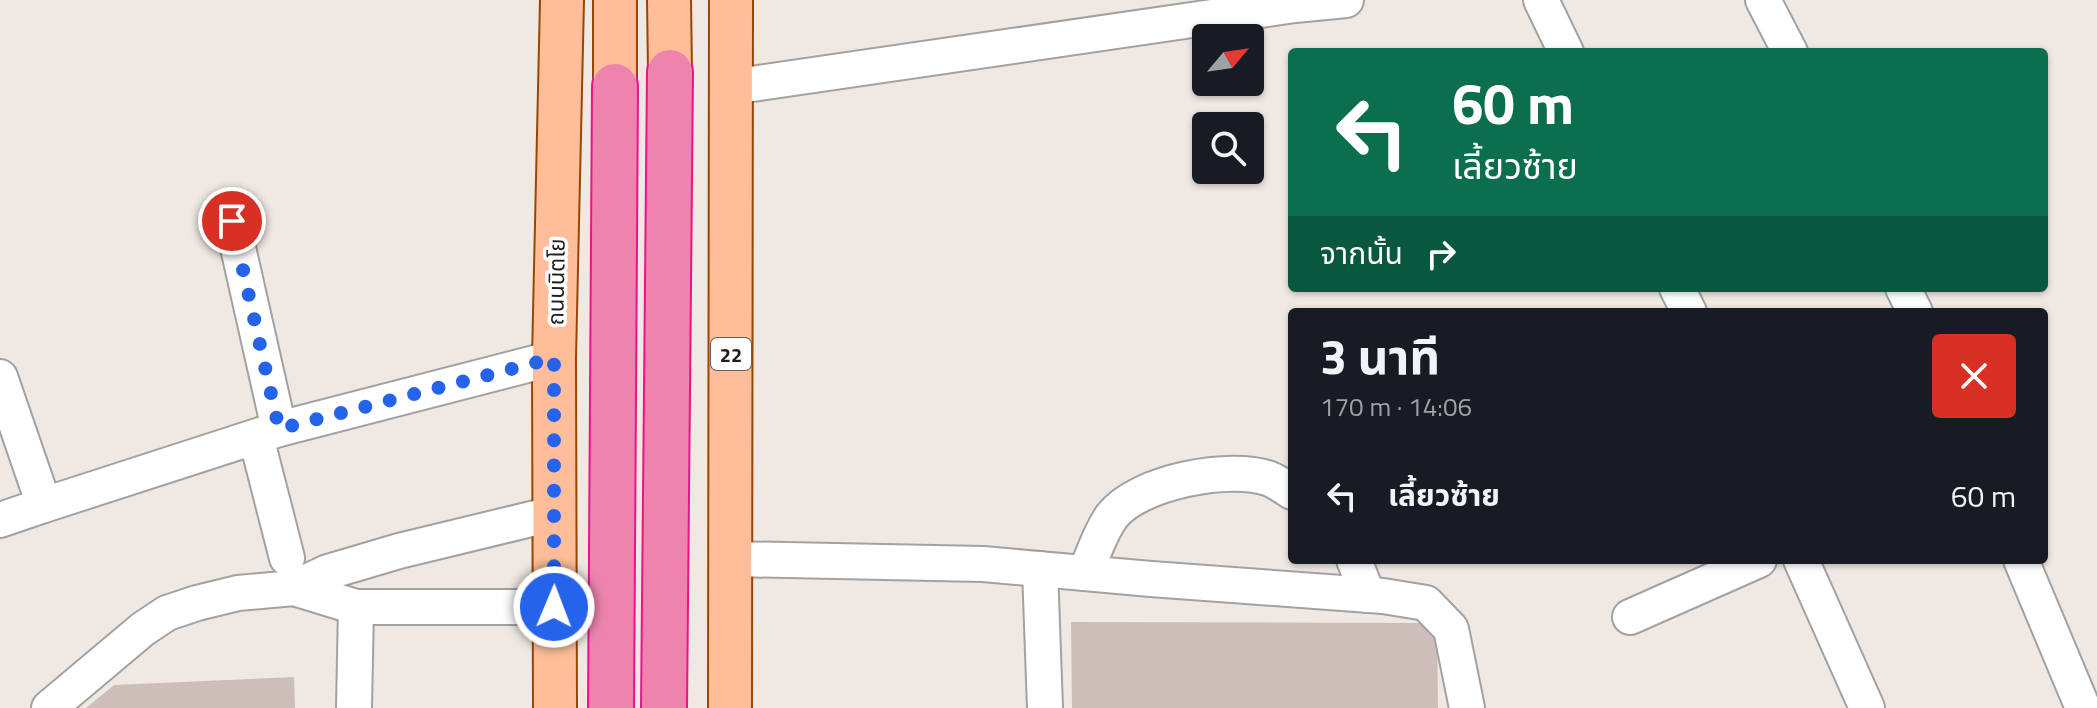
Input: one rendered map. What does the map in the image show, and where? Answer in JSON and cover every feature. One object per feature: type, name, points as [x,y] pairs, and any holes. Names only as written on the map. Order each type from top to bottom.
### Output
[{"type":"highway","points":[[664,708],[670,72]]},
{"type":"highway","points":[[611,708],[615,86]]},
{"type":"main road","name":"ถนนนิตโย","points":[[555,708],[554,358],[562,0]]},
{"type":"main road","points":[[615,0],[615,86]]},
{"type":"main road","points":[[669,0],[670,72]]},
{"type":"main road","name":"22","points":[[730,708],[731,0]]},
{"type":"street","points":[[731,87],[1295,2],[1346,0]]},
{"type":"street","points":[[1541,0],[1564,48]]},
{"type":"street","points":[[1763,0],[1788,48]]},
{"type":"street","points":[[232,221],[290,573]]},
{"type":"street","points":[[0,520],[268,433],[554,358]]},
{"type":"street","points":[[0,377],[44,505]]},
{"type":"street","points":[[1085,573],[1112,516],[1133,499],[1175,481],[1237,474],[1269,479],[1288,490]]},
{"type":"street","points":[[49,708],[143,629],[167,613],[238,593],[290,573],[328,572],[556,513]]},
{"type":"street","points":[[731,559],[983,564],[1368,595],[1426,603],[1451,629],[1467,708]]},
{"type":"street","points":[[1356,564],[1368,595]]},
{"type":"street","points":[[1630,617],[1750,564]]},
{"type":"street","points":[[1803,564],[1867,708]]},
{"type":"street","points":[[2023,564],[2083,708]]},
{"type":"street","points":[[1040,569],[1045,708]]},
{"type":"street","points":[[290,573],[356,607],[554,607]]},
{"type":"street","points":[[354,708],[356,607]]},
{"type":"building","points":[[1071,622],[1437,623],[1438,708],[1072,708]]},
{"type":"building","points":[[294,677],[295,708],[86,708],[114,685]]},
{"type":"route","points":[[232,221],[279,429],[554,358],[554,607]]}]
